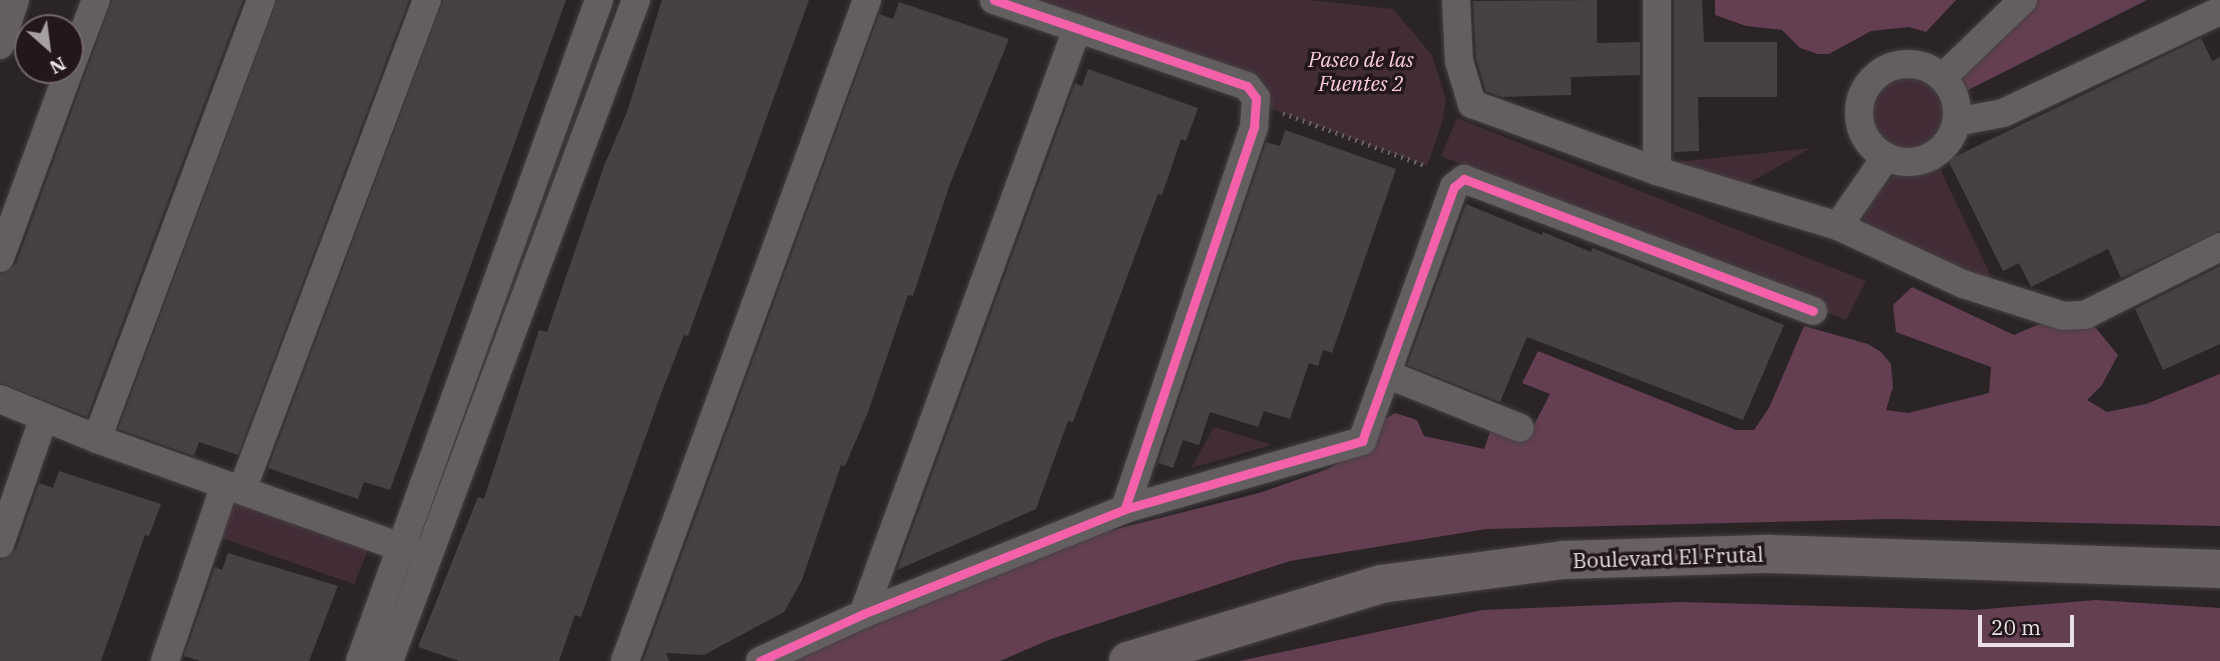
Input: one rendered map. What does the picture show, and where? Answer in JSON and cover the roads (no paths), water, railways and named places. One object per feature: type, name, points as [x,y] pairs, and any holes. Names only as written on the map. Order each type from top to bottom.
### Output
[{"type":"main road","name":"Boulevard El Frutal","points":[[1128,661],[1381,584],[1563,560],[1770,554],[2220,569]]},
{"type":"street","points":[[0,45],[15,0]]},
{"type":"street","points":[[84,32],[96,0]]},
{"type":"street","points":[[97,439],[261,0]]},
{"type":"street","points":[[165,661],[427,0]]},
{"type":"street","points":[[360,661],[599,0]]},
{"type":"street","points":[[389,661],[636,0]]},
{"type":"street","points":[[625,661],[867,0]]},
{"type":"street","points":[[994,0],[1247,86],[1258,104],[1254,127],[1125,509]]},
{"type":"street","points":[[1456,0],[1459,61],[1472,104],[1657,171],[1838,226],[1963,284],[2063,316],[2085,315],[2220,247]]},
{"type":"street","points":[[1657,0],[1657,171]]},
{"type":"street","points":[[1943,77],[2023,0]]},
{"type":"street","points":[[1956,122],[2003,113],[2220,11]]},
{"type":"street","points":[[863,614],[1077,29]]},
{"type":"street","points":[[1915,64],[1943,77],[1955,98],[1956,122],[1942,149],[1930,157],[1908,162],[1886,158],[1864,136],[1859,122],[1861,99],[1872,78],[1885,69],[1915,64]]},
{"type":"street","points":[[0,258],[64,84]]},
{"type":"street","points":[[1838,226],[1886,158]]},
{"type":"street","points":[[760,661],[863,614],[1125,509],[1357,444],[1366,436],[1454,187],[1464,179],[1813,311]]},
{"type":"street","points":[[1389,375],[1520,428]]},
{"type":"street","points":[[0,398],[97,439],[427,556]]},
{"type":"street","points":[[0,544],[44,417]]},
{"type":"park label","name":"Paseo de las Fuentes 2","points":[[1361,71]]}]
